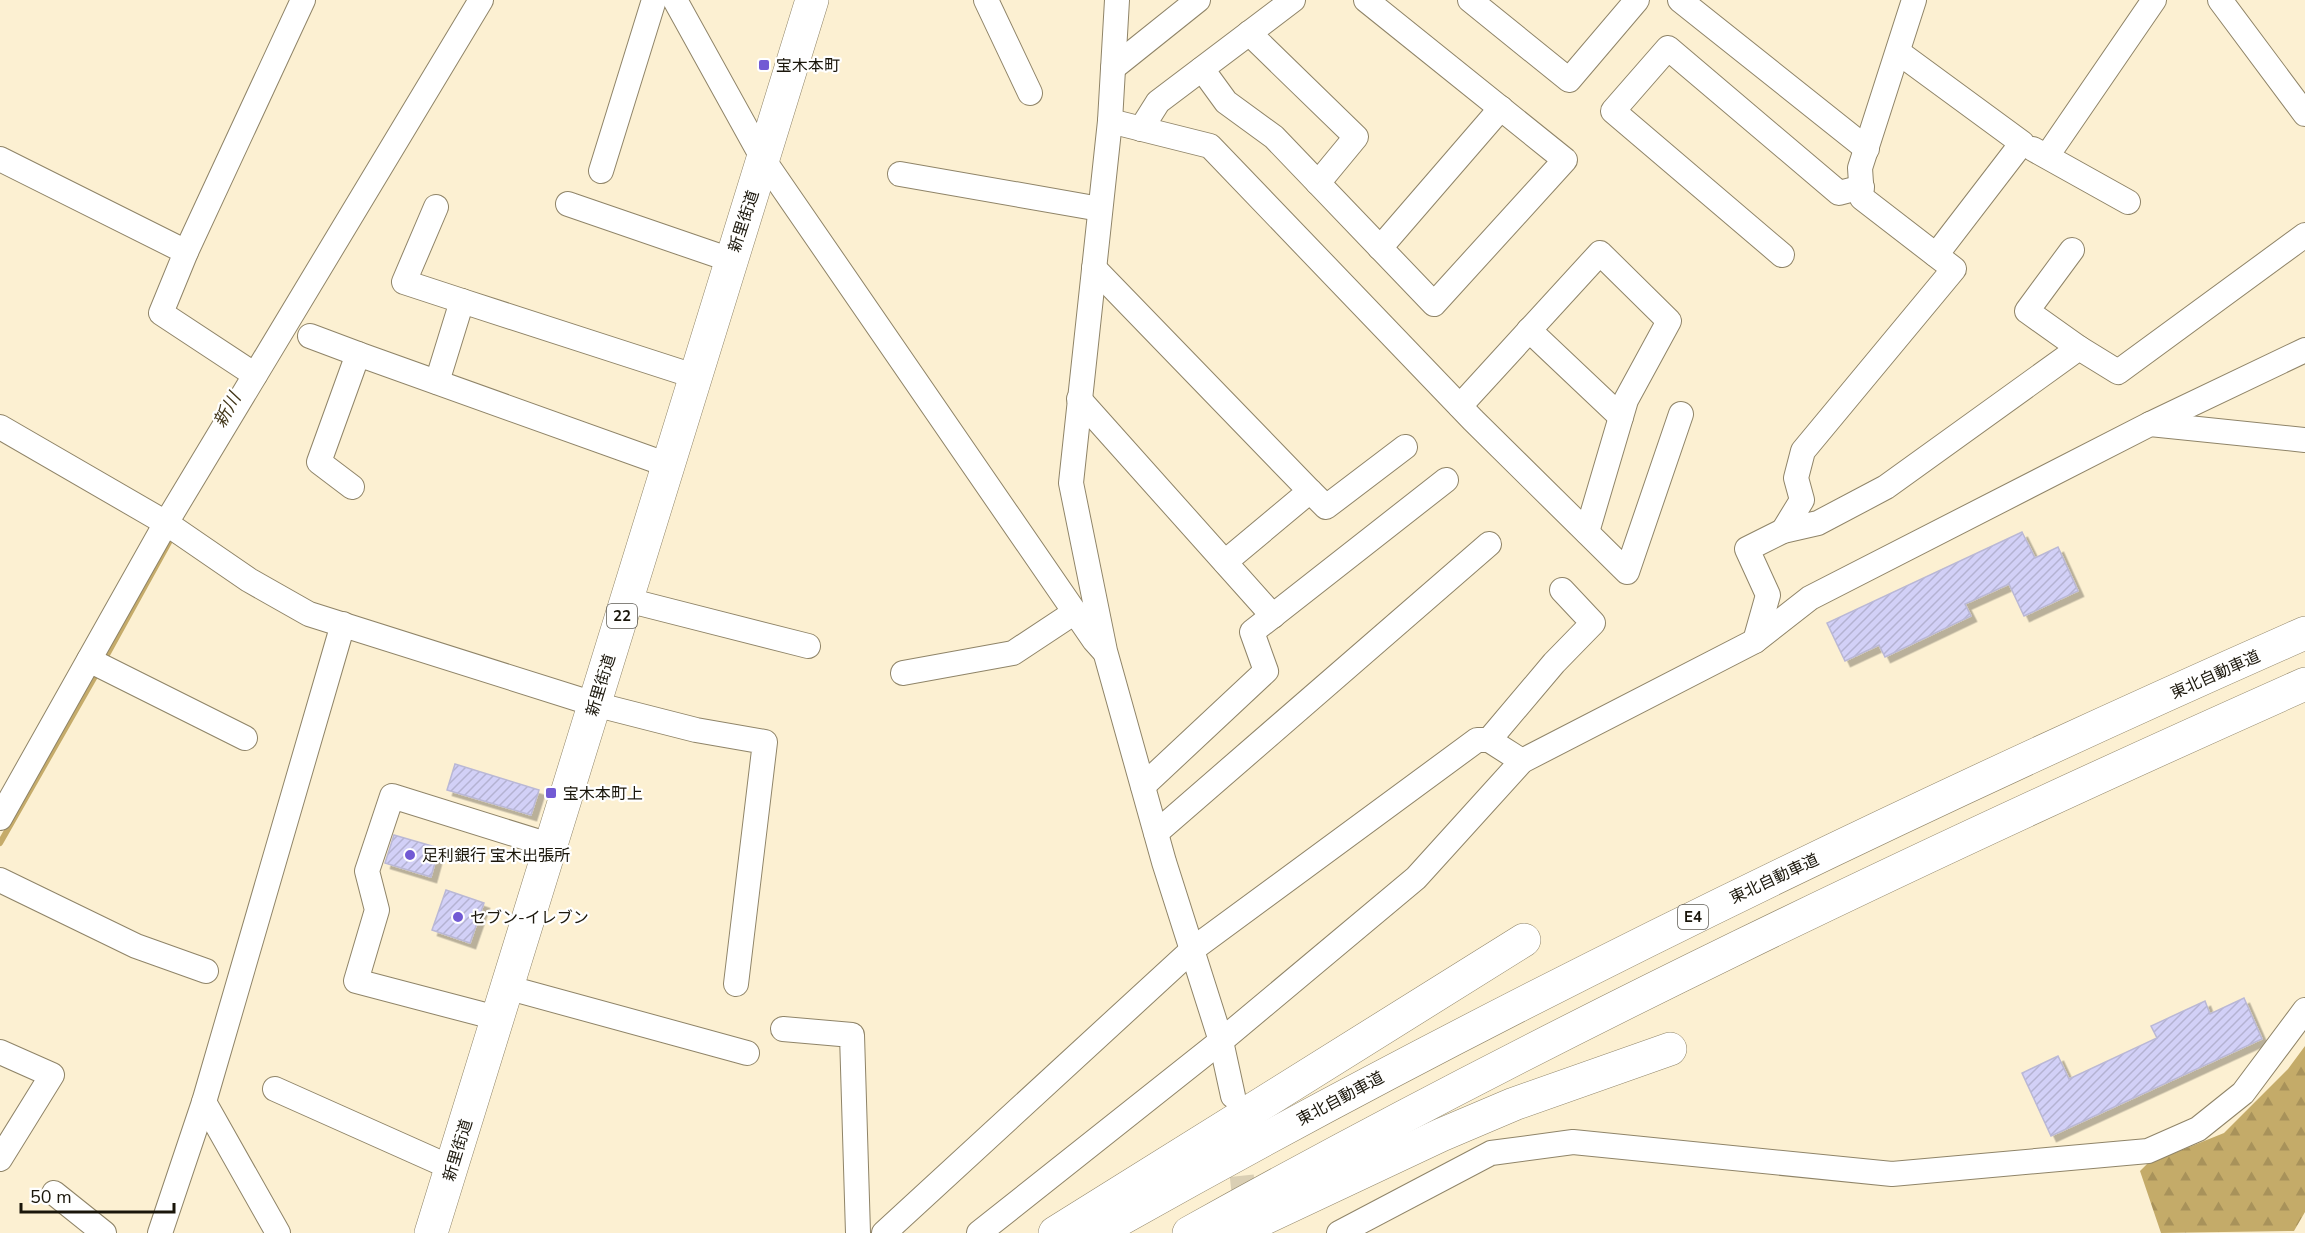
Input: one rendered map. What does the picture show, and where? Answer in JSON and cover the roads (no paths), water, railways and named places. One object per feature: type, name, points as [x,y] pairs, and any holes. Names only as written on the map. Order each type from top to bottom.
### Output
[{"type":"main road","name":"新里街道","points":[[431,1233],[549,845],[697,377],[812,0]]},
{"type":"main road","name":"東北自動車道","points":[[1096,1233],[1398,1067],[1712,908],[1961,789],[2305,633]]},
{"type":"main road","points":[[1189,1233],[1500,1065],[1984,830],[2305,684]]},
{"type":"main road","points":[[1054,1233],[1524,940]]},
{"type":"main road","points":[[1233,1233],[1441,1135],[1514,1104],[1670,1048]]},
{"type":"street","points":[[255,375],[161,313],[186,252],[303,0]]},
{"type":"street","points":[[0,818],[89,660],[176,529],[255,375],[481,0]]},
{"type":"street","points":[[601,171],[654,0]]},
{"type":"street","points":[[675,0],[763,159],[1074,612],[1105,651]]},
{"type":"street","points":[[986,0],[1030,93]]},
{"type":"street","points":[[1117,0],[1110,121],[1071,483],[1105,651],[1156,833],[1221,1041],[1233,1096]]},
{"type":"street","points":[[1113,68],[1198,0]]},
{"type":"street","points":[[1141,129],[1158,102],[1293,0]]},
{"type":"street","points":[[1202,69],[1226,102],[1274,137],[1434,304],[1565,160],[1366,0]]},
{"type":"street","points":[[1470,0],[1569,80],[1637,0]]},
{"type":"street","points":[[1680,0],[1866,149]]},
{"type":"street","points":[[1784,531],[1802,500],[1796,478],[1803,451],[1954,269],[1862,198],[1860,168],[1914,0]]},
{"type":"street","points":[[2046,156],[2154,0]]},
{"type":"street","points":[[2220,0],[2305,114]]},
{"type":"street","points":[[1249,33],[1356,137],[1318,183]]},
{"type":"street","points":[[1782,255],[1613,111],[1668,48],[1839,193],[1862,187]]},
{"type":"street","points":[[1898,52],[2022,142],[2128,202]]},
{"type":"street","points":[[1380,248],[1501,108]]},
{"type":"street","points":[[1110,121],[1210,146],[1460,406],[1626,572],[1681,414]]},
{"type":"street","points":[[1936,255],[2022,142]]},
{"type":"street","points":[[0,159],[186,252]]},
{"type":"street","points":[[900,174],[1100,208]]},
{"type":"street","points":[[568,204],[731,260]]},
{"type":"street","points":[[436,207],[404,282],[697,377]]},
{"type":"street","points":[[2072,250],[2028,311],[2079,348],[2118,372],[2305,235]]},
{"type":"street","points":[[1460,406],[1600,253],[1669,321],[1626,400],[1587,532]]},
{"type":"street","points":[[1094,268],[1326,507],[1406,447]]},
{"type":"street","points":[[437,382],[462,301]]},
{"type":"street","points":[[1529,330],[1621,417]]},
{"type":"street","points":[[310,336],[668,465]]},
{"type":"street","points":[[1755,641],[1768,595],[1747,549],[1784,531],[1818,523],[1886,487],[2079,348]]},
{"type":"street","points":[[979,1233],[1221,1041],[1416,878],[1522,761],[1755,641],[1810,598],[2150,424],[2305,350]]},
{"type":"street","points":[[352,487],[319,462],[358,354]]},
{"type":"street","points":[[1079,399],[1273,616]]},
{"type":"street","points":[[2150,424],[2305,440]]},
{"type":"street","points":[[0,427],[176,529],[249,580],[309,614],[594,704],[696,730],[765,742],[736,984]]},
{"type":"street","points":[[1143,786],[1266,671],[1252,632],[1446,480]]},
{"type":"street","points":[[1226,562],[1311,491]]},
{"type":"street","points":[[1156,833],[1489,544]]},
{"type":"street","points":[[1489,740],[1554,663],[1593,623],[1562,590]]},
{"type":"street","points":[[627,600],[808,645]]},
{"type":"street","points":[[903,673],[1013,653],[1074,612]]},
{"type":"street","points":[[160,1233],[204,1101],[343,624]]},
{"type":"street","points":[[89,660],[245,738]]},
{"type":"street","points":[[884,1233],[1193,949],[1477,740],[1489,740],[1522,761]]},
{"type":"street","points":[[497,1018],[356,981],[376,910],[367,871],[392,796],[549,845]]},
{"type":"street","points":[[0,880],[136,946],[206,971]]},
{"type":"street","points":[[506,987],[747,1053]]},
{"type":"street","points":[[1339,1233],[1491,1153],[1573,1142],[1892,1174],[2148,1151],[2198,1129],[2243,1093],[2305,1010]]},
{"type":"street","points":[[783,1029],[852,1035],[858,1233]]},
{"type":"street","points":[[0,1052],[52,1075],[0,1159]]},
{"type":"street","points":[[275,1089],[452,1168]]},
{"type":"street","points":[[204,1101],[278,1233]]},
{"type":"street","points":[[54,1193],[104,1233]]},
{"type":"waterway","name":"新川","points":[[103,662],[173,535]]},
{"type":"waterway","name":"新川","points":[[0,843],[98,671]]},
{"type":"tunnel","points":[[1238,1140],[1246,1216]]},
{"type":"place","name":"宝木本町","points":[[764,65]]},
{"type":"place","name":"宝木本町上","points":[[551,793]]},
{"type":"place","name":"足利銀行 宝木出張所","points":[[410,855]]},
{"type":"place","name":"セブン-イレブン","points":[[458,917]]}]
